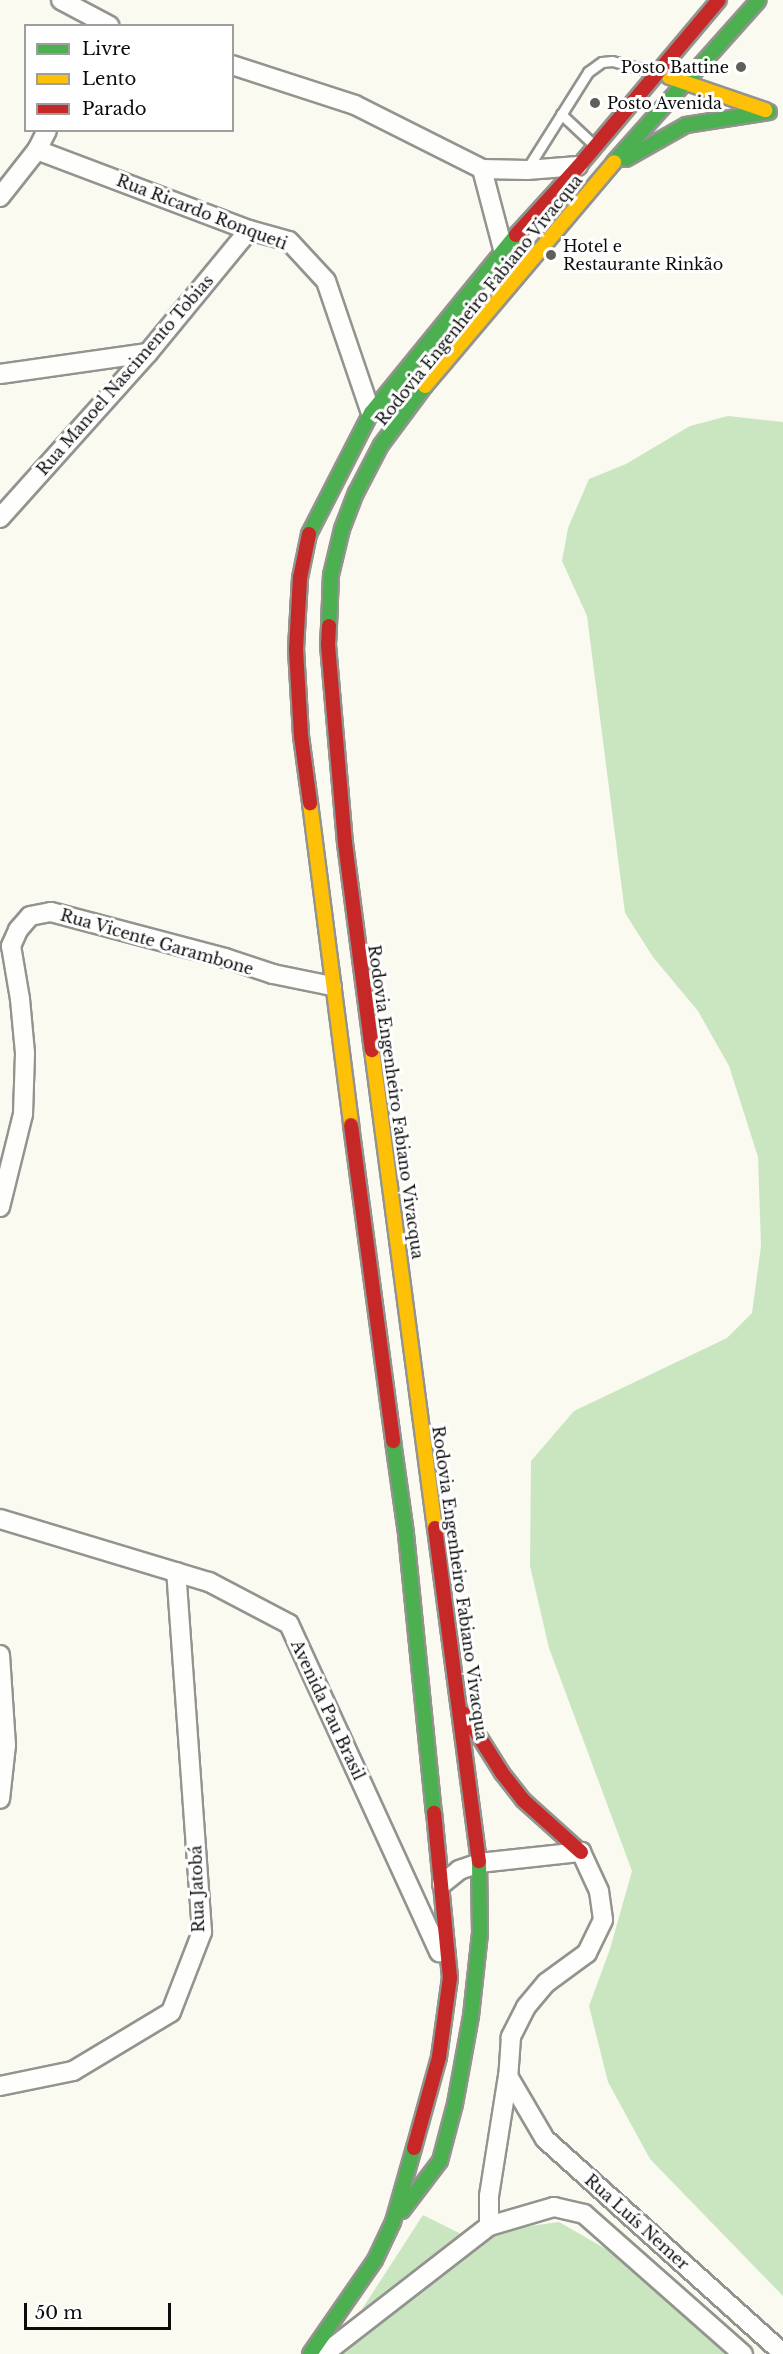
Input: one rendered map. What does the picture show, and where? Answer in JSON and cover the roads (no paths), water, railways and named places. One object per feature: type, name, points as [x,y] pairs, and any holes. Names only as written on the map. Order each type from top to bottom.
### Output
[{"type":"main road","name":"Rodovia Engenheiro Fabiano Vivacqua","points":[[393,2222],[440,2161],[455,2104],[471,2016],[479,1945],[479,1863],[460,1706],[441,1578],[375,1189],[332,986],[301,736],[296,650],[300,578],[310,532],[371,413],[503,249],[579,166],[719,0]]},
{"type":"main road","name":"Rodovia Engenheiro Fabiano Vivacqua","points":[[310,2354],[375,2260],[393,2222],[439,2056],[450,1978],[406,1534],[328,645],[332,575],[342,529],[356,493],[381,446],[423,388],[601,176],[759,0]]},
{"type":"main road","points":[[658,73],[776,113]]},
{"type":"main road","points":[[601,176],[692,114],[706,91]]},
{"type":"main road","points":[[692,114],[776,113]]},
{"type":"main road","points":[[313,843],[345,843]]},
{"type":"main road","points":[[406,1534],[441,1578]]},
{"type":"main road","points":[[460,1706],[502,1773],[524,1800],[581,1852]]},
{"type":"street","points":[[61,0],[102,24]]},
{"type":"street","points":[[234,66],[355,105],[482,169],[527,170],[579,166]]},
{"type":"street","points":[[0,197],[37,150],[46,132]]},
{"type":"street","name":"Rua Ricardo Ronqueti","points":[[37,150],[249,230],[289,241],[326,281],[371,413]]},
{"type":"street","points":[[482,169],[503,249]]},
{"type":"street","name":"Rua Manoel Nascimento Tobias","points":[[0,518],[148,353],[249,230]]},
{"type":"street","points":[[0,374],[148,353]]},
{"type":"street","name":"Rua Vicente Garambone","points":[[0,1206],[23,1114],[25,1053],[20,999],[11,946],[18,930],[30,916],[51,912],[214,955],[273,975],[332,986]]},
{"type":"street","name":"Avenida Pau Brasil","points":[[0,1519],[209,1582],[289,1624],[450,1978]]},
{"type":"street","name":"Rua Jatobá","points":[[0,2086],[73,2070],[171,2012],[202,1932],[176,1572]]},
{"type":"street","points":[[0,1655],[6,1744],[0,1798]]},
{"type":"street","points":[[324,2354],[489,2226],[489,2196],[508,2076],[511,2037],[526,2007],[546,1983],[587,1953],[603,1920],[599,1891],[581,1852],[479,1863],[459,1870],[442,1884]]},
{"type":"street","name":"Rua Luís Nemer","points":[[508,2076],[545,2139],[783,2353]]},
{"type":"street","name":"Rua Luís Nemer","points":[[489,2226],[554,2207],[584,2214],[743,2354]]},
{"type":"lane","points":[[527,170],[588,72],[602,62],[612,61],[658,73]]},
{"type":"lane","points":[[561,114],[595,146]]},
{"type":"place","name":"Posto Battine","points":[[741,67]]},
{"type":"place","name":"Posto Avenida","points":[[595,103]]},
{"type":"place","name":"Hotel e Restaurante Rinkão","points":[[551,255]]}]
